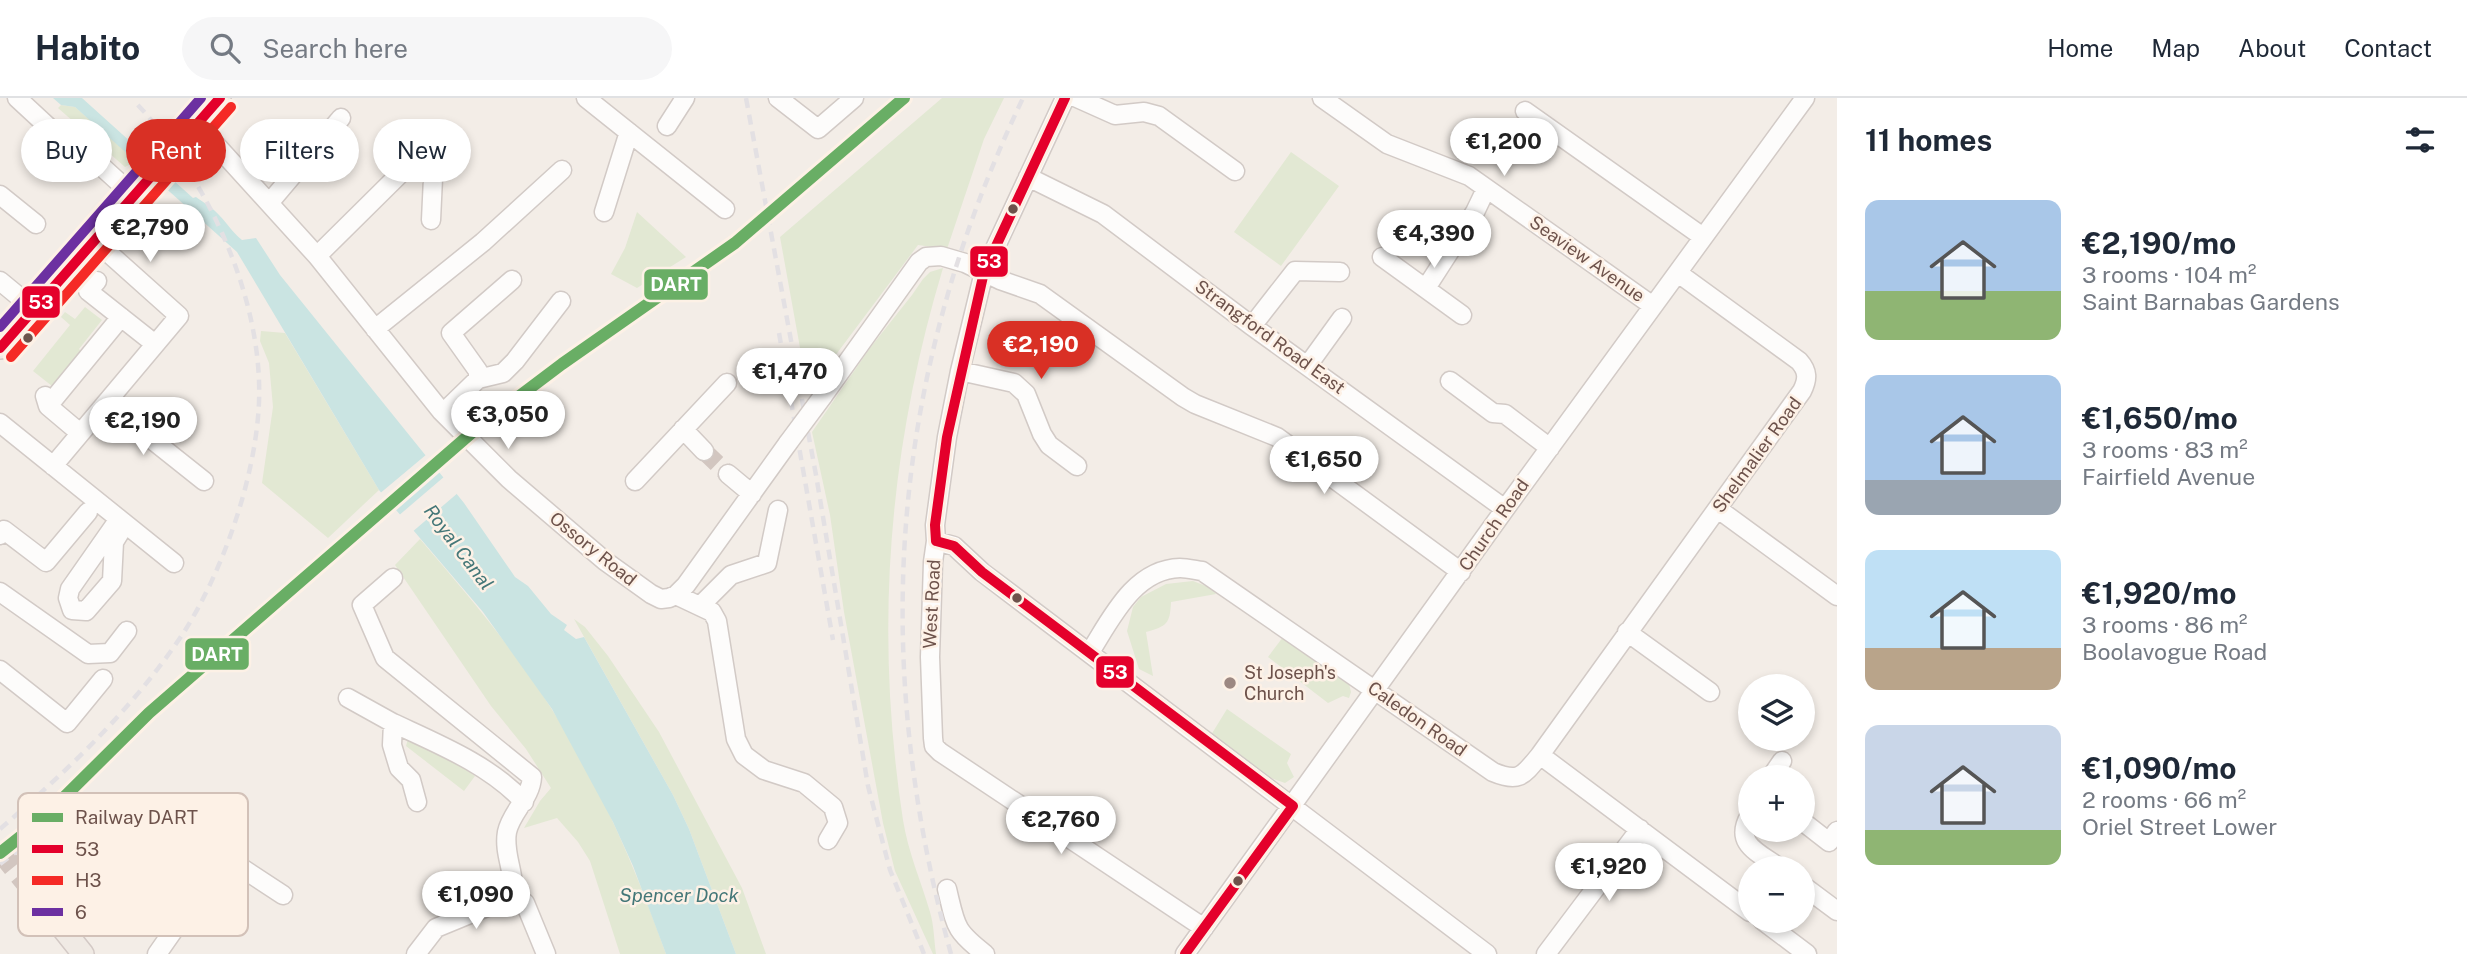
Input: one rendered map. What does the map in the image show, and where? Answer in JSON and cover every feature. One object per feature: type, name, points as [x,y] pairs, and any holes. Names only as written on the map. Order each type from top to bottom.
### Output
[{"type":"main road","points":[[201,119],[220,98]]},
{"type":"main road","points":[[0,348],[146,182]]},
{"type":"main road","points":[[69,936],[83,954]]},
{"type":"street","points":[[17,98],[57,135],[89,155],[137,193]]},
{"type":"street","points":[[586,98],[725,209]]},
{"type":"street","points":[[667,126],[685,98]]},
{"type":"street","points":[[778,98],[818,129],[853,98]]},
{"type":"street","name":"West Road","points":[[1065,98],[984,272],[960,371],[947,437],[935,525],[929,657],[934,746],[1204,928]]},
{"type":"street","points":[[1077,98],[1115,115],[1144,113],[1159,116],[1236,171]]},
{"type":"street","name":"Church Road","points":[[1190,952],[1204,928],[1505,509],[1805,98]]},
{"type":"street","name":"Seaview Avenue","points":[[1330,100],[1387,144],[1469,176],[1653,306]]},
{"type":"street","points":[[1525,111],[1703,237]]},
{"type":"street","points":[[270,202],[341,118]]},
{"type":"street","points":[[604,212],[629,132]]},
{"type":"street","name":"Ossory Road","points":[[226,159],[270,202],[317,256],[443,413],[509,479],[605,561],[651,594],[661,599],[676,595],[701,606]]},
{"type":"street","points":[[317,256],[414,160],[433,178],[431,220]]},
{"type":"street","points":[[375,329],[483,242],[562,170]]},
{"type":"street","name":"Strangford Road East","points":[[1028,177],[1103,214],[1252,326],[1505,509]]},
{"type":"street","points":[[1426,288],[1475,212],[1486,189]]},
{"type":"street","points":[[0,195],[36,224]]},
{"type":"street","points":[[53,466],[179,316],[94,240]]},
{"type":"street","points":[[676,595],[686,585],[919,262],[933,255],[965,263],[1040,293],[1195,404],[1277,438],[1461,572]]},
{"type":"street","points":[[1382,257],[1462,316]]},
{"type":"street","points":[[1252,326],[1295,271],[1340,272]]},
{"type":"street","name":"Shelmalier Road","points":[[1539,755],[1802,391],[1807,375],[1799,360],[1678,272]]},
{"type":"street","points":[[478,379],[478,371],[451,333],[512,280]]},
{"type":"street","points":[[0,281],[34,309]]},
{"type":"street","points":[[97,281],[88,291],[155,344]]},
{"type":"street","points":[[443,413],[478,379],[503,373],[561,301]]},
{"type":"street","points":[[80,433],[46,399],[121,317]]},
{"type":"street","points":[[1308,365],[1342,318]]},
{"type":"street","points":[[960,371],[1014,383],[1026,394],[1049,445],[1077,466]]},
{"type":"street","points":[[1450,381],[1493,413],[1505,414],[1550,448]]},
{"type":"street","points":[[635,481],[727,383]]},
{"type":"street","points":[[106,403],[204,481]]},
{"type":"street","points":[[0,423],[174,563]]},
{"type":"street","points":[[683,429],[705,451]]},
{"type":"street","points":[[728,474],[752,494]]},
{"type":"street","points":[[1718,509],[1837,596]]},
{"type":"street","points":[[778,510],[767,563],[731,575],[701,606],[712,611],[717,621],[736,739],[744,755],[764,770],[804,783],[833,807],[838,823],[828,840]]},
{"type":"street","points":[[0,535],[4,530],[46,562],[88,512]]},
{"type":"street","points":[[122,521],[114,542],[112,581],[86,611],[72,610],[68,598],[70,589],[122,521]]},
{"type":"street","points":[[936,541],[954,546],[982,572],[1487,954]]},
{"type":"street","name":"Caledon Road","points":[[1090,652],[1125,597],[1152,574],[1179,568],[1202,571],[1493,772],[1508,778],[1517,778],[1525,774],[1539,755]]},
{"type":"street","points":[[393,578],[362,606],[385,658],[532,777],[525,798],[507,833],[507,859],[513,893]]},
{"type":"street","points":[[0,592],[88,654],[110,653],[127,631]]},
{"type":"street","points":[[1627,632],[1710,692]]},
{"type":"street","points":[[0,670],[67,723],[103,679]]},
{"type":"street","points":[[348,698],[480,767],[525,798]]},
{"type":"street","points":[[393,723],[392,745],[399,768],[411,780],[417,802]]},
{"type":"street","points":[[1539,755],[1738,903]]},
{"type":"street","points":[[1779,765],[1782,761]]},
{"type":"street","points":[[1546,954],[1640,829]]},
{"type":"street","points":[[1815,831],[1829,842],[1837,831]]},
{"type":"street","points":[[1747,842],[1764,856]]},
{"type":"street","points":[[248,866],[283,895]]},
{"type":"street","points":[[947,889],[957,929],[985,954]]},
{"type":"street","points":[[416,954],[436,928],[504,900],[513,893]]},
{"type":"street","points":[[513,893],[525,902],[546,954]]},
{"type":"street","points":[[1815,895],[1837,911]]},
{"type":"street","points":[[1779,933],[1807,954]]},
{"type":"street","points":[[157,954],[170,936]]},
{"type":"green space","points":[[942,98],[1004,98],[984,139],[947,249],[918,245],[808,392],[780,237]]},
{"type":"green space","points":[[61,105],[75,107],[89,119],[70,119],[58,108]]},
{"type":"green space","points":[[112,139],[126,151],[125,167],[112,156]]},
{"type":"green space","points":[[1291,152],[1339,186],[1281,266],[1234,232]]},
{"type":"green space","points":[[637,212],[686,257],[637,288],[611,274],[625,248]]},
{"type":"green space","points":[[943,268],[909,405],[891,542],[888,611],[894,750],[903,820],[931,917],[936,954],[933,954],[895,871],[883,823],[844,612],[830,515],[812,432],[870,348],[923,279],[930,272]]},
{"type":"green space","points":[[85,307],[102,320],[79,349],[85,355],[57,390],[33,371],[70,325],[61,317],[65,312],[75,319]]},
{"type":"green space","points":[[261,331],[285,333],[379,490],[328,538],[262,483],[273,407],[269,363],[260,341]]},
{"type":"green space","points":[[420,539],[505,643],[569,737],[616,828],[666,954],[620,954],[590,861],[578,842],[557,818],[524,828],[551,788],[526,749],[491,706],[395,565]]},
{"type":"green space","points":[[1193,581],[1211,588],[1216,594],[1171,602],[1166,623],[1146,632],[1153,676],[1139,669],[1127,631],[1133,607],[1141,597],[1166,584]]},
{"type":"green space","points":[[574,619],[585,627],[608,656],[659,732],[742,888],[766,954],[736,954],[689,829],[673,795]]},
{"type":"green space","points":[[1283,637],[1349,684],[1349,698],[1343,696],[1328,703],[1268,657]]},
{"type":"green space","points":[[1227,709],[1291,754],[1287,763],[1294,777],[1285,783],[1265,776],[1211,735]]},
{"type":"green space","points":[[408,739],[443,754],[475,776],[464,791],[406,746]]},
{"type":"water","points":[[53,98],[82,98],[105,119],[88,119],[75,107],[61,105]]},
{"type":"water","points":[[112,125],[126,138],[126,153],[112,140]]},
{"type":"water","points":[[159,182],[175,182],[193,198],[196,197],[214,210],[242,240],[256,238],[280,275],[464,503],[515,577],[528,586],[551,614],[567,625],[564,630],[576,639],[584,637],[673,795],[689,829],[736,954],[666,954],[633,866],[613,822],[552,709],[483,612],[379,490],[237,252]]},
{"type":"pier","points":[[427,454],[439,468],[391,509],[378,495]]},
{"type":"pier","points":[[445,476],[459,492],[411,533],[397,517]]},
{"type":"tunnel","points":[[704,451],[728,474]]},
{"type":"tunnel","points":[[0,851],[18,873]]},
{"type":"railway","points":[[746,98],[816,475],[868,786],[890,870],[924,954]]},
{"type":"railway","points":[[951,954],[925,843],[909,734],[903,626],[906,519],[920,413],[944,307],[978,202],[1023,98]]},
{"type":"railway","points":[[40,793],[99,737],[144,687],[199,607],[225,551],[235,521],[257,431],[258,362],[240,280],[206,201],[184,164],[134,101]]},
{"type":"railway","points":[[779,333],[833,640]]},
{"type":"railway","points":[[0,829],[18,813]]},
{"type":"railway","points":[[0,864],[18,850]]},
{"type":"rail line","name":"DART","points":[[68,793],[149,713],[476,429],[562,364],[735,243],[904,98]]},
{"type":"rail line","name":"DART","points":[[0,853],[18,839]]},
{"type":"transit line","name":"6","points":[[0,327],[201,98]]},
{"type":"transit line","name":"53","points":[[0,348],[220,98]]},
{"type":"transit line","name":"53","points":[[936,541],[935,525],[947,437],[984,272],[1065,98]]},
{"type":"transit line","name":"H3","points":[[11,357],[231,107]]},
{"type":"transit line","name":"53","points":[[936,541],[954,546],[982,572],[1293,806]]},
{"type":"transit line","name":"53","points":[[1185,954],[1293,806]]},
{"type":"place","name":"St Joseph's Church","points":[[1230,683]]},
{"type":"water label","name":"Royal Canal","points":[[459,547]]},
{"type":"water label","name":"Spencer Dock","points":[[679,895]]}]
